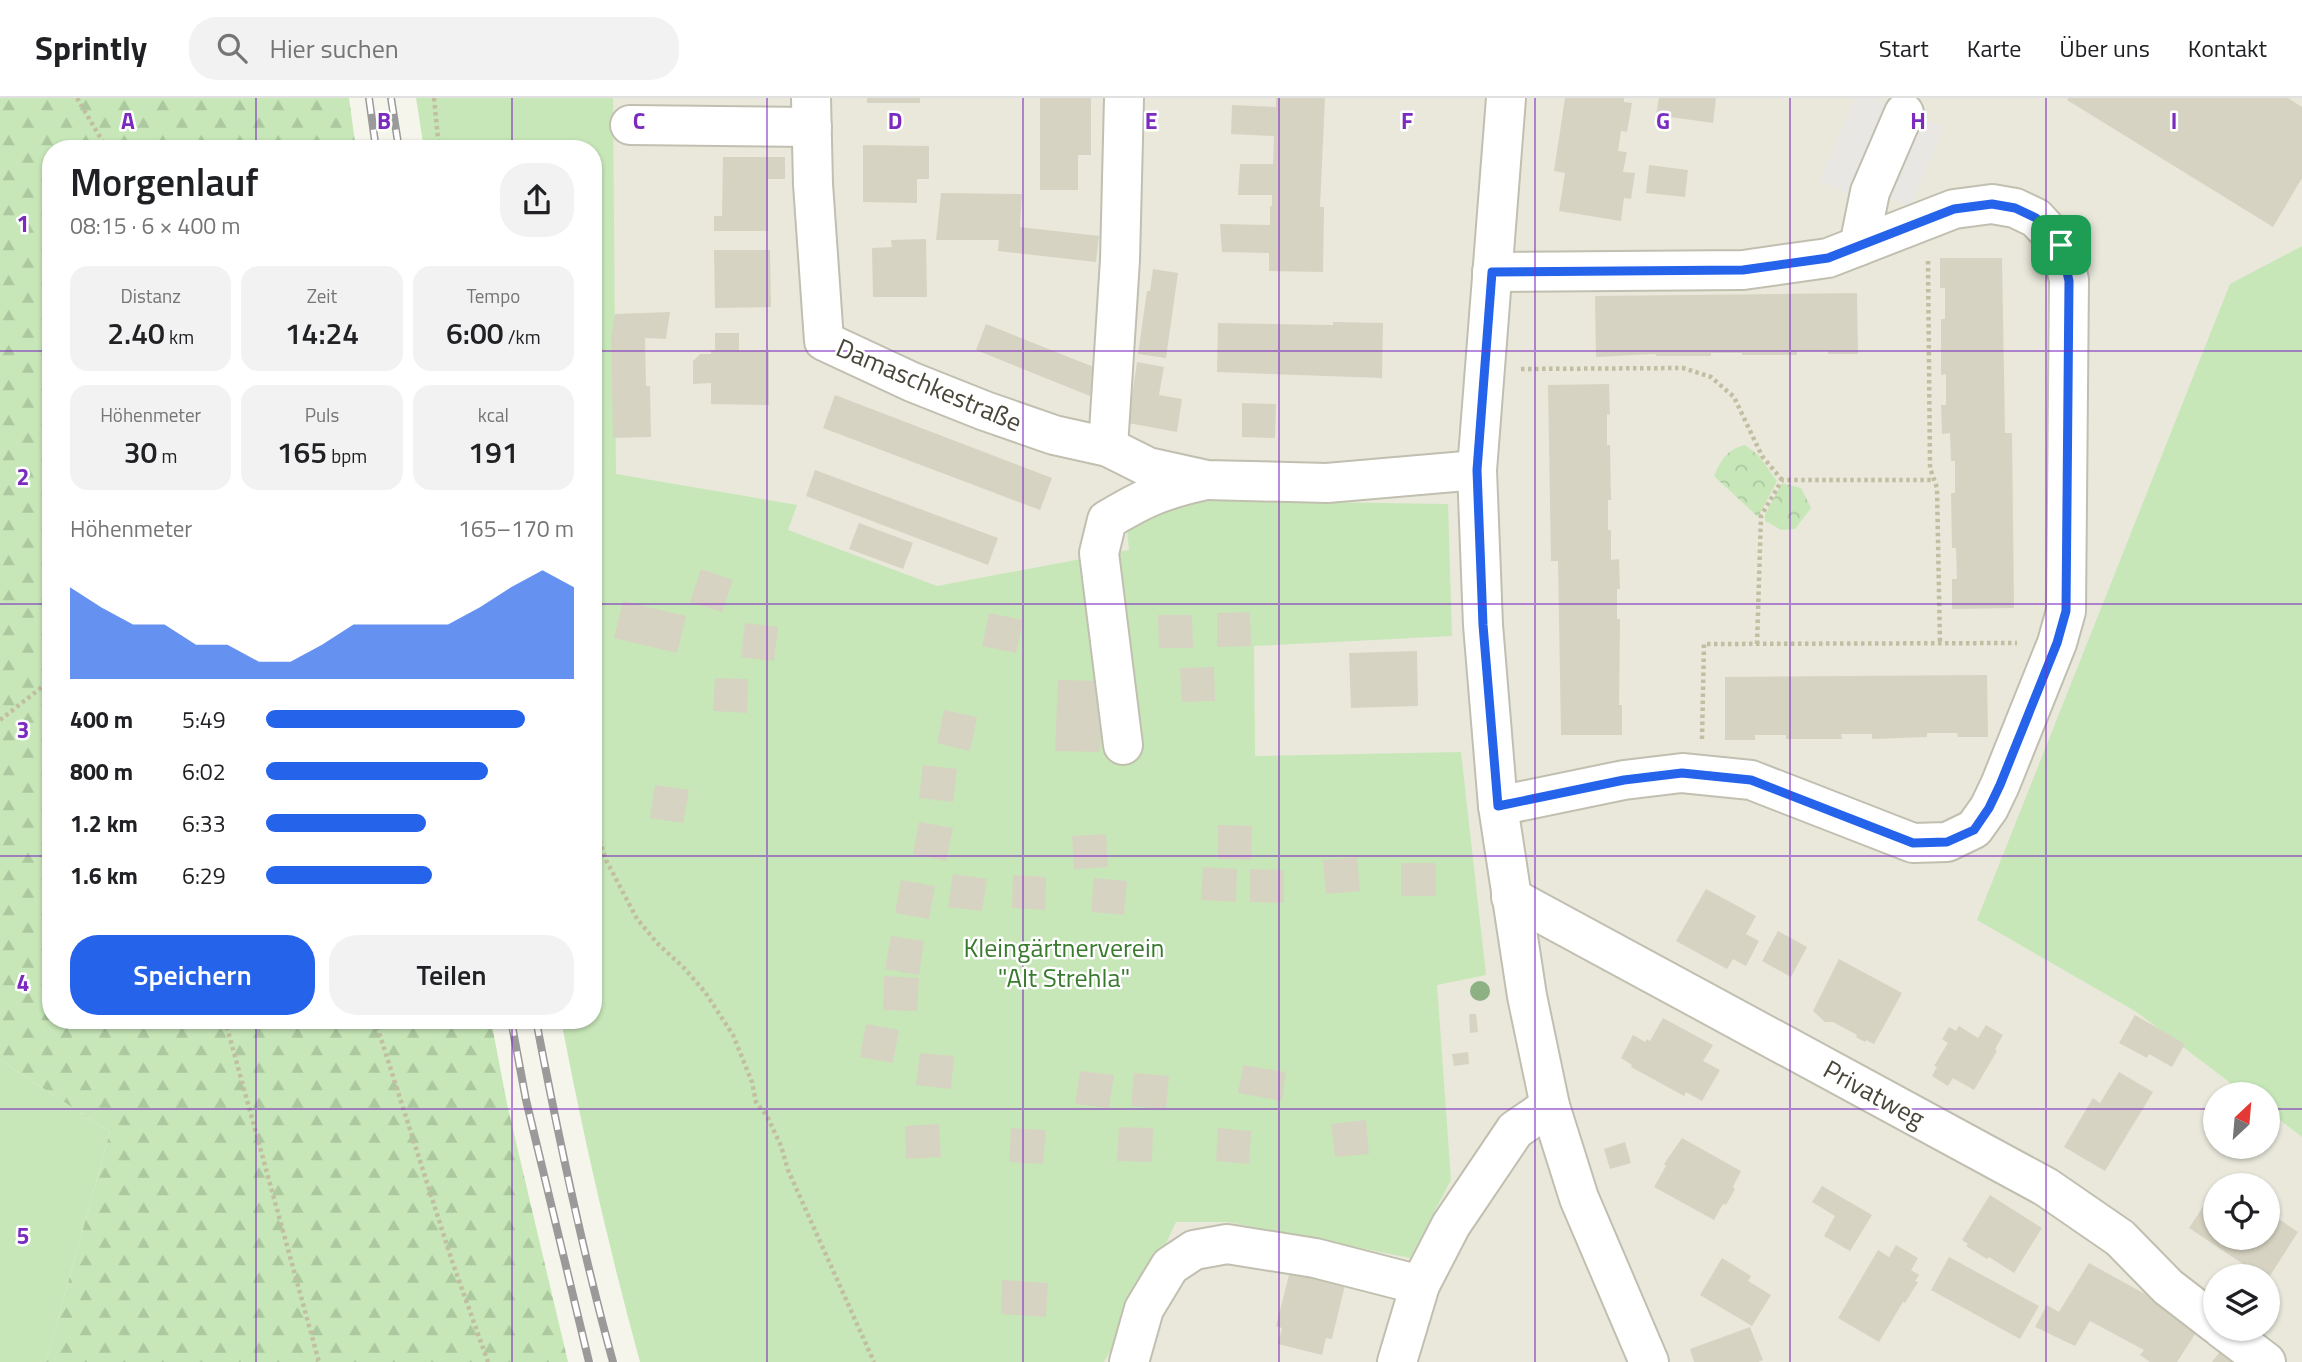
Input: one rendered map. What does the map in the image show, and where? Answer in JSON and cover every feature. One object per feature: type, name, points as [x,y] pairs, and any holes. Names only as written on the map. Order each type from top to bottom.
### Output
[{"type":"street","points":[[1108,447],[1120,260],[1124,98]]},
{"type":"street","points":[[1506,98],[1504,272],[1484,369],[1477,470],[1483,625],[1498,806],[1527,996],[1550,1106],[1579,1198],[1649,1362]]},
{"type":"street","points":[[630,125],[812,112]]},
{"type":"street","name":"Damaschkestraße","points":[[812,112],[813,184],[824,341],[912,382],[985,411],[1054,435],[1108,447],[1148,467],[1207,480],[1327,482],[1477,470]]},
{"type":"street","points":[[1859,246],[1870,192],[1904,113]]},
{"type":"street","points":[[1498,806],[1624,780],[1682,773],[1751,780],[1913,843],[1947,842],[1974,830],[1989,808],[2057,643],[2066,611],[2069,281],[2061,245],[2036,218],[2015,208],[1992,204],[1954,209],[1828,258],[1743,270],[1504,272]]},
{"type":"street","points":[[1123,745],[1099,553],[1107,520],[1142,499],[1166,489],[1207,480]]},
{"type":"street","name":"Privatweg","points":[[1511,897],[2046,1187],[2120,1238],[2168,1287],[2203,1314]]},
{"type":"street","points":[[1397,1362],[1420,1284],[1451,1225],[1515,1130],[1550,1106]]},
{"type":"street","points":[[1129,1362],[1144,1309],[1170,1266],[1194,1250],[1227,1244],[1315,1258],[1420,1284]]},
{"type":"street","points":[[2238,1341],[2266,1362]]},
{"type":"path","points":[[77,98],[102,140]]},
{"type":"path","points":[[434,98],[438,140]]},
{"type":"path","points":[[1927,219],[1930,468],[1937,488],[1940,644]]},
{"type":"path","points":[[1484,369],[1683,369],[1711,377],[1734,397],[1762,456],[1782,480]]},
{"type":"path","points":[[1782,480],[1934,480]]},
{"type":"path","points":[[1757,645],[1761,516],[1782,480]]},
{"type":"path","points":[[1701,775],[1704,644],[2057,643]]},
{"type":"path","points":[[0,720],[42,687]]},
{"type":"path","points":[[602,848],[637,919],[705,992],[733,1035],[752,1082],[756,1102],[767,1116],[781,1146],[788,1170],[874,1362]]},
{"type":"path","points":[[227,1029],[319,1362]]},
{"type":"path","points":[[378,1029],[452,1261],[488,1362]]},
{"type":"shaded area","points":[[417,98],[2302,98],[2302,246],[2230,285],[2135,1011],[2229,1082],[2203,1082],[2203,1159],[2280,1159],[2280,1120],[2302,1137],[2302,1362],[1063,1362],[602,773],[602,140],[562,140]]},
{"type":"shaded area","points":[[1855,98],[1873,98],[1944,128],[1910,206],[1885,196],[1880,207],[1819,181]]},
{"type":"green space","points":[[0,98],[349,98],[355,140],[42,140],[42,1029],[493,1029],[507,1104],[568,1362],[46,1362],[110,1132],[0,1060]]},
{"type":"green space","name":"Kleingärtnerverein \"Alt Strehla\"","points":[[416,98],[613,98],[616,474],[797,505],[788,530],[937,586],[1129,550],[1127,529],[1132,513],[1193,500],[1448,504],[1452,636],[1254,646],[1255,756],[1461,752],[1486,975],[1437,985],[1451,1180],[1410,1258],[1228,1222],[1176,1222],[1138,1303],[1104,1362],[640,1362],[597,1192],[563,1029],[602,1029],[602,140],[423,140]]},
{"type":"green space","points":[[2302,246],[2302,1137],[2280,1120],[2280,1082],[2229,1082],[2135,1011],[1977,920],[2230,284]]},
{"type":"green space","points":[[1745,445],[1758,455],[1777,481],[1758,517],[1714,476],[1725,456]]},
{"type":"green space","points":[[1782,483],[1801,488],[1811,508],[1795,529],[1782,530],[1765,521],[1765,515]]},
{"type":"green space","points":[[0,1060],[110,1132],[46,1362],[0,1362]]},
{"type":"building","points":[[867,98],[920,98],[920,103],[867,103]]},
{"type":"building","points":[[1040,98],[1091,98],[1091,155],[1078,155],[1078,190],[1040,190]]},
{"type":"building","points":[[1276,98],[1325,98],[1320,207],[1324,207],[1323,272],[1269,271],[1269,253],[1222,252],[1220,224],[1270,225],[1272,206],[1272,195],[1238,195],[1240,164],[1273,164],[1274,136],[1231,134],[1232,105],[1276,107]]},
{"type":"building","points":[[1565,98],[1624,98],[1624,102],[1632,103],[1627,132],[1621,131],[1618,151],[1627,152],[1623,172],[1635,173],[1631,199],[1624,198],[1621,221],[1559,211],[1565,173],[1554,171]]},
{"type":"building","points":[[1659,98],[1716,98],[1713,123],[1656,115]]},
{"type":"building","points":[[2288,98],[2302,107],[2302,178],[2273,227],[2067,100]]},
{"type":"building","points":[[863,145],[929,146],[929,179],[917,179],[917,203],[863,202]]},
{"type":"building","points":[[723,157],[785,157],[785,179],[768,179],[768,231],[714,231],[714,216],[722,216]]},
{"type":"building","points":[[1649,165],[1688,170],[1685,197],[1646,193]]},
{"type":"building","points":[[941,193],[1022,194],[1020,227],[1099,236],[1096,262],[998,251],[999,240],[936,240]]},
{"type":"building","points":[[926,239],[927,297],[873,297],[872,248],[892,247],[891,240]]},
{"type":"building","points":[[714,250],[770,250],[771,307],[715,308]]},
{"type":"building","points":[[1940,258],[2002,258],[2005,433],[2012,433],[2014,608],[1952,609],[1952,579],[1957,579],[1956,548],[1952,548],[1951,493],[1955,493],[1955,461],[1951,461],[1950,433],[1942,434],[1941,405],[1946,405],[1946,374],[1941,375],[1941,319],[1945,319],[1945,288],[1940,288]]},
{"type":"building","points":[[1153,269],[1178,273],[1166,358],[1138,354]]},
{"type":"building","points":[[1857,293],[1858,354],[1797,351],[1797,355],[1711,353],[1711,356],[1656,354],[1596,357],[1595,296]]},
{"type":"building","points":[[670,312],[666,339],[645,338],[651,437],[613,438],[611,338],[615,314]]},
{"type":"building","points":[[1333,322],[1383,323],[1382,378],[1217,372],[1218,323],[1333,325]]},
{"type":"building","points":[[986,324],[1101,370],[1090,396],[976,350]]},
{"type":"building","points":[[715,333],[739,333],[739,351],[769,350],[769,405],[711,404],[711,383],[693,384],[693,361],[700,354],[711,354],[711,350],[715,350]]},
{"type":"building","points":[[1137,362],[1164,367],[1159,395],[1182,399],[1177,432],[1128,423]]},
{"type":"building","points":[[1609,384],[1607,445],[1610,445],[1611,500],[1608,500],[1608,530],[1611,530],[1611,560],[1619,559],[1617,619],[1620,619],[1619,705],[1622,705],[1622,735],[1561,735],[1558,561],[1551,561],[1548,385]]},
{"type":"building","points":[[835,395],[1052,478],[1040,510],[823,428]]},
{"type":"building","points":[[1242,403],[1276,404],[1275,438],[1242,437]]},
{"type":"building","points":[[815,470],[998,538],[988,565],[806,496]]},
{"type":"building","points":[[859,523],[913,543],[903,569],[849,549]]},
{"type":"building","points":[[701,569],[733,580],[722,612],[690,602]]},
{"type":"building","points":[[623,601],[686,616],[677,653],[614,638]]},
{"type":"building","points":[[1250,612],[1251,646],[1217,647],[1217,613]]},
{"type":"building","points":[[989,613],[1023,620],[1016,653],[982,646]]},
{"type":"building","points":[[1158,615],[1192,615],[1193,648],[1159,648]]},
{"type":"building","points":[[745,623],[778,627],[774,661],[741,657]]},
{"type":"building","points":[[1417,651],[1418,706],[1351,708],[1349,653]]},
{"type":"building","points":[[1214,667],[1215,701],[1182,702],[1180,668]]},
{"type":"building","points":[[1987,675],[1988,737],[1927,733],[1927,737],[1872,739],[1872,734],[1841,734],[1842,739],[1786,739],[1786,735],[1755,735],[1755,740],[1725,740],[1725,677]]},
{"type":"building","points":[[715,678],[748,679],[747,713],[713,711]]},
{"type":"building","points":[[1058,680],[1103,681],[1100,752],[1055,751]]},
{"type":"building","points":[[944,710],[977,717],[970,751],[937,743]]},
{"type":"building","points":[[923,765],[957,769],[953,802],[919,798]]},
{"type":"building","points":[[655,785],[689,790],[683,823],[650,818]]},
{"type":"building","points":[[919,822],[953,828],[946,861],[913,854]]},
{"type":"building","points":[[1218,825],[1252,826],[1251,860],[1218,859]]},
{"type":"building","points":[[1106,834],[1108,867],[1074,869],[1072,836]]},
{"type":"building","points":[[1357,857],[1360,891],[1326,894],[1323,860]]},
{"type":"building","points":[[1401,863],[1436,863],[1436,896],[1401,896]]},
{"type":"building","points":[[1203,867],[1237,869],[1236,902],[1201,900]]},
{"type":"building","points":[[1250,869],[1284,870],[1284,903],[1250,902]]},
{"type":"building","points":[[953,874],[987,879],[982,911],[948,907]]},
{"type":"building","points":[[1013,875],[1046,877],[1045,910],[1012,908]]},
{"type":"building","points":[[1094,878],[1127,881],[1124,915],[1091,912]]},
{"type":"building","points":[[901,880],[935,886],[929,919],[895,913]]},
{"type":"building","points":[[1706,889],[1756,916],[1746,934],[1759,941],[1746,966],[1733,959],[1727,969],[1676,941]]},
{"type":"building","points":[[1778,931],[1807,947],[1791,977],[1762,961]]},
{"type":"building","points":[[891,936],[924,941],[919,975],[885,969]]},
{"type":"building","points":[[1839,959],[1902,993],[1874,1044],[1866,1040],[1865,1042],[1833,1022],[1825,1022],[1813,1011]]},
{"type":"building","points":[[884,976],[919,978],[917,1011],[883,1010]]},
{"type":"building","points":[[1469,1014],[1476,1014],[1478,1032],[1470,1033]]},
{"type":"building","points":[[2135,1015],[2185,1044],[2172,1067],[2149,1054],[2147,1058],[2119,1043]]},
{"type":"building","points":[[1663,1018],[1713,1045],[1703,1061],[1720,1070],[1702,1101],[1686,1092],[1684,1096],[1631,1067],[1632,1065],[1621,1058],[1633,1035],[1645,1042],[1647,1039],[1650,1041]]},
{"type":"building","points":[[866,1024],[899,1030],[893,1063],[860,1057]]},
{"type":"building","points":[[1986,1025],[2003,1035],[1995,1049],[1997,1051],[1974,1090],[1953,1078],[1948,1086],[1932,1076],[1937,1067],[1934,1066],[1948,1043],[1942,1039],[1949,1027],[1956,1031],[1959,1026],[1978,1038]]},
{"type":"building","points":[[1468,1052],[1469,1064],[1454,1066],[1452,1054]]},
{"type":"building","points":[[920,1053],[954,1056],[951,1089],[916,1085]]},
{"type":"building","points":[[1243,1065],[1286,1072],[1282,1101],[1238,1093]]},
{"type":"building","points":[[1080,1071],[1114,1075],[1109,1108],[1075,1104]]},
{"type":"building","points":[[2119,1072],[2153,1092],[2105,1171],[2064,1147],[2093,1098],[2100,1103]]},
{"type":"building","points":[[1134,1073],[1169,1076],[1166,1109],[1131,1106]]},
{"type":"building","points":[[1366,1120],[1369,1154],[1335,1157],[1331,1124]]},
{"type":"building","points":[[939,1124],[941,1157],[906,1159],[905,1126]]},
{"type":"building","points":[[1119,1127],[1153,1128],[1152,1162],[1117,1161]]},
{"type":"building","points":[[1011,1128],[1046,1130],[1043,1164],[1009,1162]]},
{"type":"building","points":[[1218,1128],[1251,1131],[1249,1164],[1216,1161]]},
{"type":"building","points":[[1682,1138],[1741,1171],[1733,1187],[1735,1189],[1714,1220],[1654,1187],[1666,1166],[1664,1164]]},
{"type":"building","points":[[1625,1142],[1631,1163],[1610,1169],[1604,1149]]},
{"type":"building","points":[[1822,1186],[1872,1215],[1850,1251],[1824,1236],[1835,1216],[1812,1202]]},
{"type":"building","points":[[1990,1195],[2042,1228],[2014,1273],[1966,1246],[1968,1244],[1962,1240]]},
{"type":"building","points":[[2203,1207],[2203,1237],[2189,1228]]},
{"type":"building","points":[[2280,1220],[2298,1232],[2278,1264],[2243,1264],[2222,1250],[2280,1250]]},
{"type":"building","points":[[1896,1245],[1918,1258],[1911,1270],[1919,1275],[1915,1281],[1918,1282],[1879,1342],[1838,1318],[1878,1250],[1889,1257]]},
{"type":"building","points":[[1949,1257],[2039,1306],[2020,1339],[1931,1290]]},
{"type":"building","points":[[1722,1258],[1751,1276],[1748,1281],[1771,1295],[1752,1326],[1700,1295]]},
{"type":"building","points":[[2089,1263],[2199,1328],[2177,1362],[2150,1362],[2140,1355],[2144,1350],[2090,1321],[2075,1346],[2035,1327],[2047,1305],[2059,1312]]},
{"type":"building","points":[[1290,1271],[1345,1285],[1332,1339],[1326,1338],[1322,1355],[1278,1344],[1282,1328],[1276,1326]]},
{"type":"building","points":[[1002,1280],[1048,1283],[1046,1317],[1001,1314]]},
{"type":"building","points":[[1750,1327],[1763,1360],[1694,1362],[1690,1349]]},
{"type":"building","points":[[2221,1350],[2237,1362],[2212,1362]]},
{"type":"railway","points":[[369,98],[375,140]]},
{"type":"railway","points":[[391,98],[398,140]]},
{"type":"railway","points":[[513,1029],[526,1100],[589,1362]]},
{"type":"railway","points":[[538,1029],[571,1192],[613,1362]]},
{"type":"route","points":[[1992,204],[2015,208],[2036,218],[2061,245],[2069,281],[2066,611],[2057,643],[2000,785],[1974,830],[1947,842],[1913,843],[1751,780],[1682,773],[1624,780],[1498,806],[1483,625],[1477,470],[1492,272],[1743,270],[1828,258],[1954,209],[1992,204]]}]
